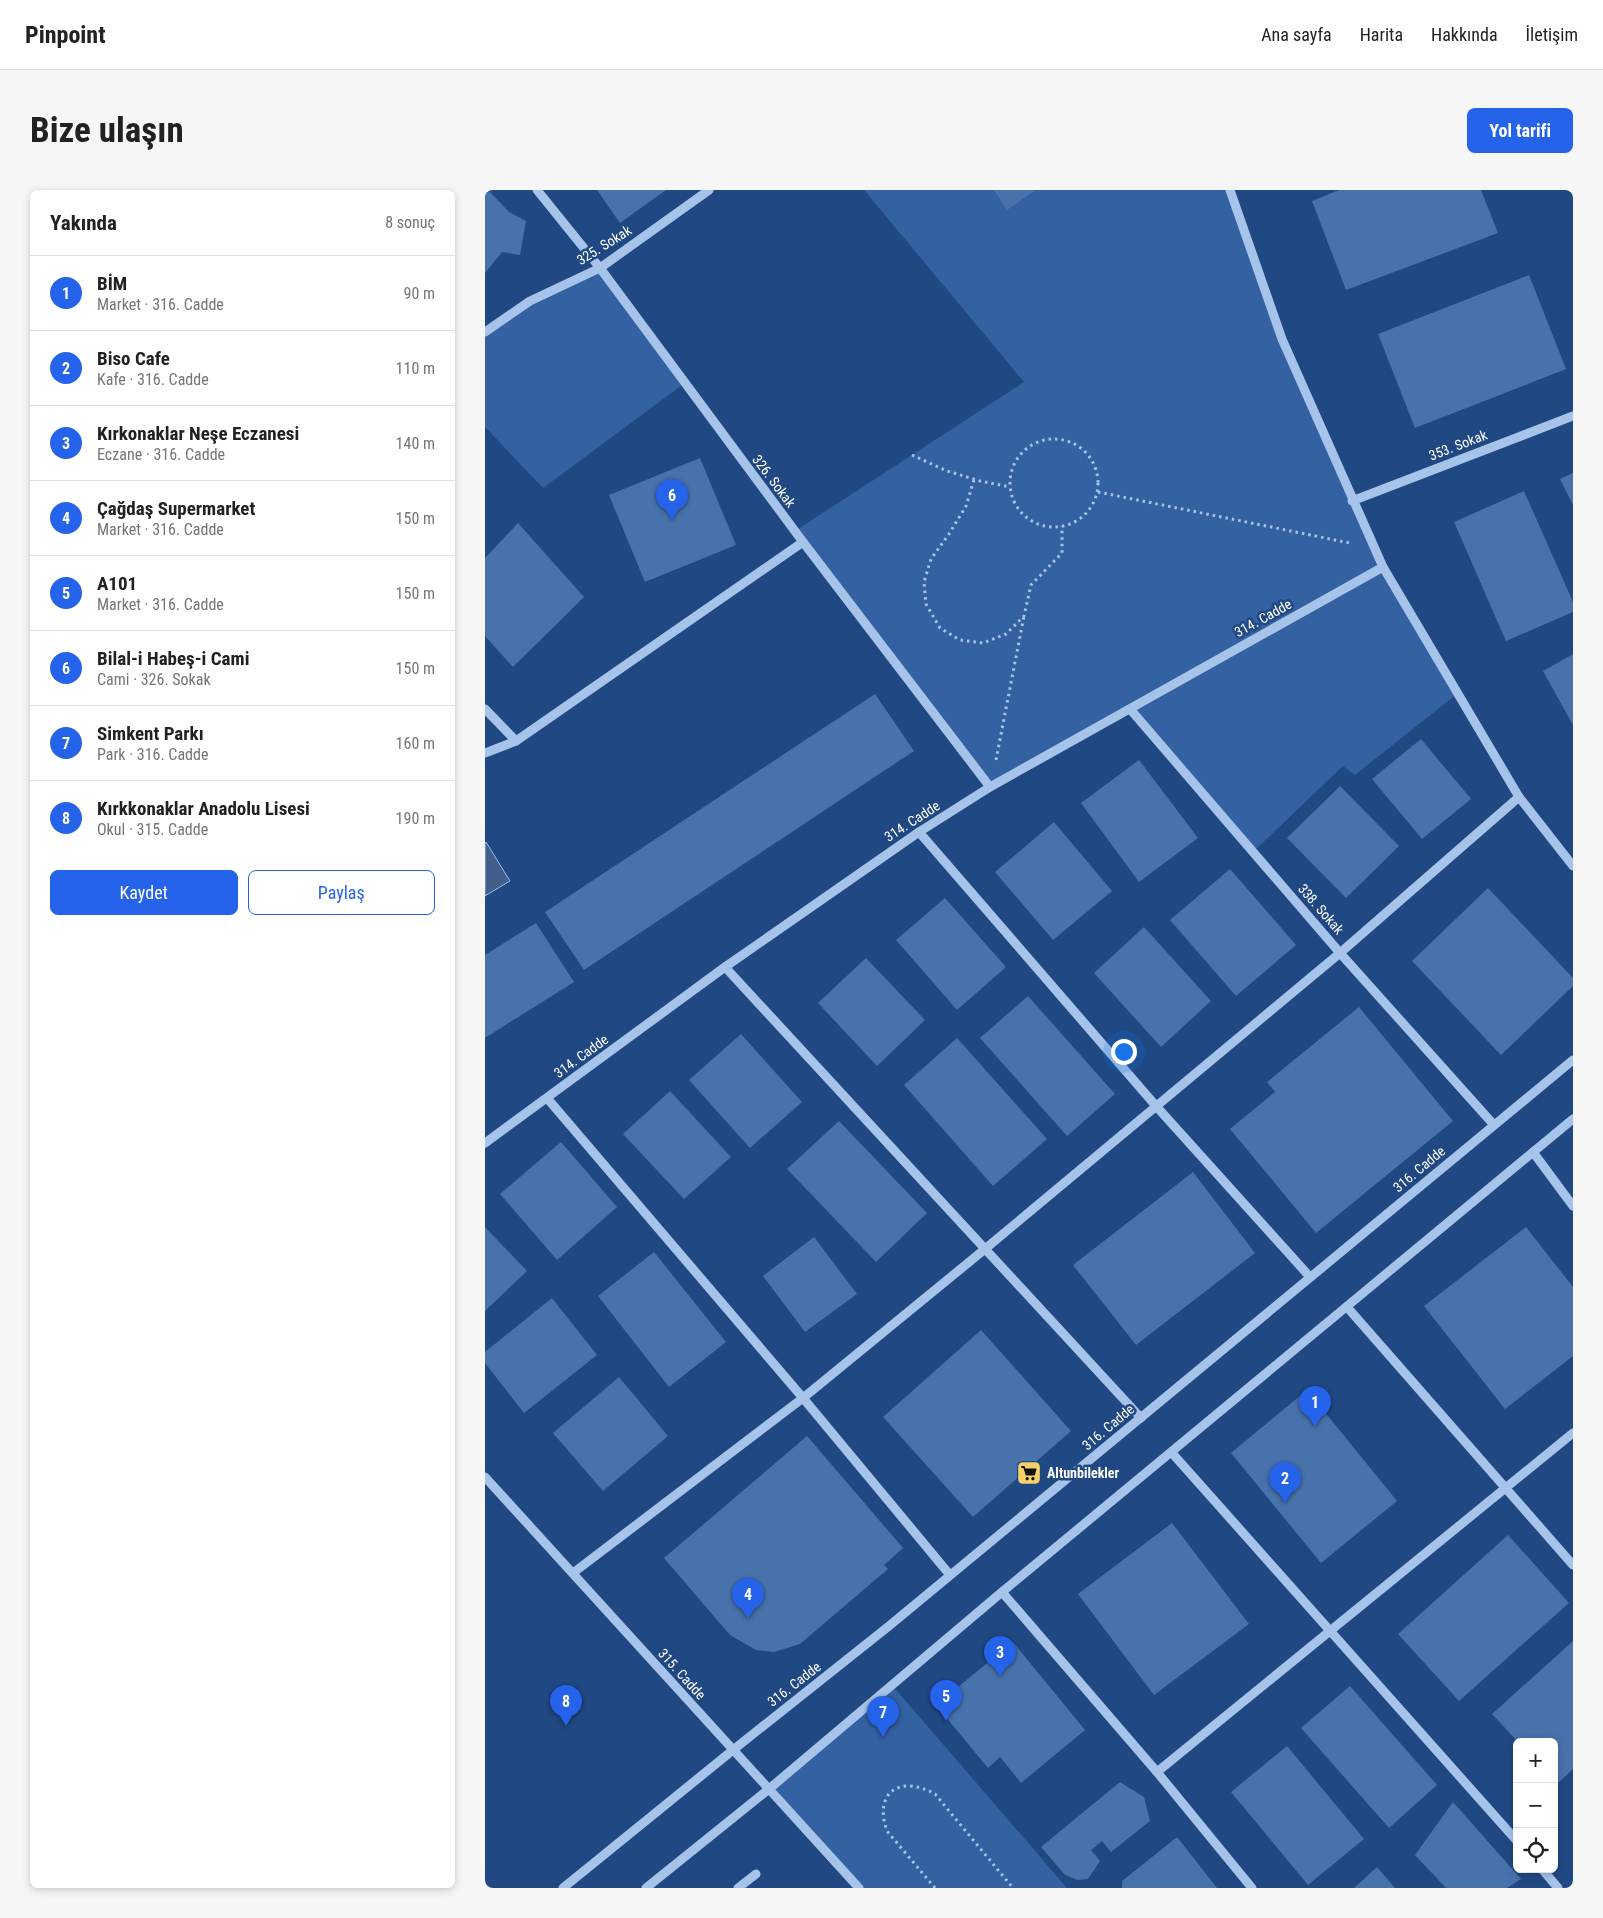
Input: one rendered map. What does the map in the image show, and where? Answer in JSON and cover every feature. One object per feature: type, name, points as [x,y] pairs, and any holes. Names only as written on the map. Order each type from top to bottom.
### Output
[{"type":"street","name":"326. Sokak","points":[[537,190],[600,268],[803,542],[990,787]]},
{"type":"street","name":"325. Sokak","points":[[485,332],[530,300],[600,268],[709,190]]},
{"type":"street","points":[[1230,190],[1282,339],[1383,568],[1519,797],[1573,866]]},
{"type":"street","name":"353. Sokak","points":[[1352,501],[1573,416]]},
{"type":"street","points":[[485,753],[516,741],[803,542]]},
{"type":"street","name":"314. Cadde","points":[[485,1143],[725,967],[919,832],[990,787],[1383,568]]},
{"type":"street","points":[[485,709],[516,741]]},
{"type":"street","name":"338. Sokak","points":[[1130,709],[1341,953],[1494,1125]]},
{"type":"street","points":[[573,1573],[803,1398],[985,1249],[1341,953],[1519,797]]},
{"type":"street","points":[[919,832],[1156,1106],[1310,1277]]},
{"type":"street","points":[[725,967],[1141,1418]]},
{"type":"street","name":"316. Cadde","points":[[563,1888],[951,1575],[1573,1060]]},
{"type":"street","points":[[547,1098],[951,1575]]},
{"type":"street","points":[[646,1888],[769,1789],[1002,1592],[1573,1119]]},
{"type":"street","points":[[1533,1152],[1573,1206]]},
{"type":"street","points":[[1347,1307],[1573,1565]]},
{"type":"street","points":[[1157,1772],[1573,1433]]},
{"type":"street","points":[[1172,1453],[1513,1837]]},
{"type":"street","name":"315. Cadde","points":[[485,1477],[859,1888]]},
{"type":"street","points":[[1002,1592],[1157,1772],[1252,1888]]},
{"type":"street","points":[[1546,1873],[1559,1888]]},
{"type":"street","points":[[738,1888],[756,1874]]},
{"type":"path","points":[[1045,439],[1060,439],[1074,443],[1086,452],[1094,463],[1098,477],[1098,492],[1093,505],[1084,516],[1072,524],[1058,528],[1043,526],[1029,520],[1018,510],[1012,497],[1010,486],[1012,468],[1020,454],[1031,445],[1045,439]]},
{"type":"path","points":[[912,455],[947,472],[975,480],[1010,486]]},
{"type":"path","points":[[975,480],[966,506],[931,559],[924,582],[926,604],[940,628],[960,640],[983,643],[1006,634],[1025,616]]},
{"type":"path","points":[[1098,492],[1374,548]]},
{"type":"path","points":[[990,787],[1031,585],[1062,553],[1062,526]]},
{"type":"path","points":[[935,1888],[887,1831],[883,1821],[884,1800],[891,1791],[903,1785],[914,1785],[935,1794],[1013,1888]]},
{"type":"shaded area","points":[[864,190],[1230,190],[1282,339],[1383,567],[1458,693],[1355,775],[1343,766],[1253,852],[1130,709],[990,787],[795,531],[1024,382]]},
{"type":"shaded area","points":[[600,268],[685,383],[543,488],[485,427],[485,332],[530,301]]},
{"type":"shaded area","points":[[485,843],[510,881],[485,896]]},
{"type":"shaded area","points":[[892,1685],[1067,1888],[859,1888],[769,1789]]},
{"type":"building","points":[[485,190],[488,190],[509,212],[526,221],[520,255],[502,252],[485,273]]},
{"type":"building","points":[[597,190],[666,190],[620,223]]},
{"type":"building","points":[[994,190],[1036,190],[1007,210]]},
{"type":"building","points":[[1339,190],[1481,190],[1498,233],[1346,290],[1312,201]]},
{"type":"building","points":[[1529,275],[1566,369],[1415,428],[1378,334]]},
{"type":"building","points":[[700,458],[736,545],[645,582],[609,495]]},
{"type":"building","points":[[1573,473],[1573,505],[1560,479]]},
{"type":"building","points":[[1524,491],[1573,602],[1573,612],[1506,641],[1454,522]]},
{"type":"building","points":[[518,523],[584,597],[513,667],[485,636],[485,558]]},
{"type":"building","points":[[1573,654],[1573,725],[1543,671]]},
{"type":"building","points":[[875,694],[914,751],[584,970],[545,912]]},
{"type":"building","points":[[1421,739],[1471,799],[1422,839],[1372,779]]},
{"type":"building","points":[[1139,760],[1198,838],[1139,882],[1081,803]]},
{"type":"building","points":[[1340,786],[1399,846],[1346,898],[1287,838]]},
{"type":"building","points":[[1054,822],[1112,891],[1053,940],[995,872]]},
{"type":"building","points":[[1230,869],[1296,945],[1236,996],[1170,920]]},
{"type":"building","points":[[1488,888],[1573,978],[1573,986],[1501,1055],[1412,961]]},
{"type":"building","points":[[945,898],[1006,967],[957,1010],[896,940]]},
{"type":"building","points":[[536,923],[574,982],[485,1038],[485,955]]},
{"type":"building","points":[[1144,927],[1211,1001],[1161,1047],[1094,973]]},
{"type":"building","points":[[866,958],[925,1020],[877,1066],[818,1003]]},
{"type":"building","points":[[1028,996],[1115,1094],[1067,1136],[980,1038]]},
{"type":"building","points":[[1359,1007],[1453,1121],[1316,1233],[1230,1129],[1275,1092],[1267,1082]]},
{"type":"building","points":[[741,1034],[802,1102],[750,1148],[689,1080]]},
{"type":"building","points":[[957,1038],[1047,1139],[993,1186],[904,1085]]},
{"type":"building","points":[[670,1091],[731,1157],[684,1199],[623,1134]]},
{"type":"building","points":[[839,1121],[927,1213],[876,1262],[787,1169]]},
{"type":"building","points":[[561,1142],[617,1207],[557,1260],[500,1194]]},
{"type":"building","points":[[1193,1172],[1255,1253],[1136,1345],[1073,1265]]},
{"type":"building","points":[[485,1227],[527,1271],[485,1311]]},
{"type":"building","points":[[1526,1227],[1573,1287],[1573,1356],[1505,1409],[1424,1306]]},
{"type":"building","points":[[814,1237],[857,1294],[805,1332],[763,1276]]},
{"type":"building","points":[[654,1252],[726,1342],[669,1387],[598,1296]]},
{"type":"building","points":[[552,1298],[597,1355],[524,1413],[485,1363],[485,1352]]},
{"type":"building","points":[[981,1330],[1071,1431],[973,1517],[883,1417]]},
{"type":"building","points":[[619,1377],[668,1436],[603,1491],[553,1433]]},
{"type":"building","points":[[1307,1390],[1397,1501],[1321,1563],[1231,1453]]},
{"type":"building","points":[[807,1436],[903,1548],[884,1565],[888,1569],[800,1644],[774,1652],[756,1650],[730,1635],[664,1558]]},
{"type":"building","points":[[1172,1523],[1249,1624],[1154,1695],[1078,1594]]},
{"type":"building","points":[[1508,1535],[1569,1603],[1459,1701],[1398,1634]]},
{"type":"building","points":[[1573,1641],[1573,1769],[1558,1783],[1558,1738],[1514,1738],[1492,1714]]},
{"type":"building","points":[[1013,1642],[1085,1730],[1021,1783],[1000,1757],[988,1768],[936,1705]]},
{"type":"building","points":[[1350,1686],[1437,1785],[1389,1828],[1301,1728]]},
{"type":"building","points":[[1287,1746],[1364,1839],[1308,1885],[1231,1792]]},
{"type":"building","points":[[1120,1782],[1144,1797],[1150,1821],[1111,1852],[1102,1841],[1091,1850],[1100,1861],[1088,1879],[1078,1880],[1065,1875],[1041,1847]]},
{"type":"building","points":[[1453,1802],[1513,1870],[1513,1873],[1516,1873],[1521,1879],[1507,1888],[1446,1888],[1415,1855]]},
{"type":"building","points":[[1177,1837],[1217,1888],[1122,1888],[1122,1881]]},
{"type":"building","points":[[1377,1867],[1395,1888],[1354,1888]]},
{"type":"place","name":"Bilal-i Habeş-i Cami","points":[[672,520]]},
{"type":"place","name":"BİM","points":[[1315,1427]]},
{"type":"place","name":"Altunbilekler","points":[[1029,1473]]},
{"type":"place","name":"Biso Cafe","points":[[1285,1503]]},
{"type":"place","name":"Çağdaş Supermarket","points":[[748,1619]]},
{"type":"place","name":"Kırkonaklar Neşe Eczanesi","points":[[1000,1677]]},
{"type":"place","name":"A101","points":[[946,1721]]},
{"type":"place","name":"Kırkkonaklar Anadolu Lisesi","points":[[566,1726]]},
{"type":"place","name":"Simkent Parkı","points":[[883,1737]]}]
